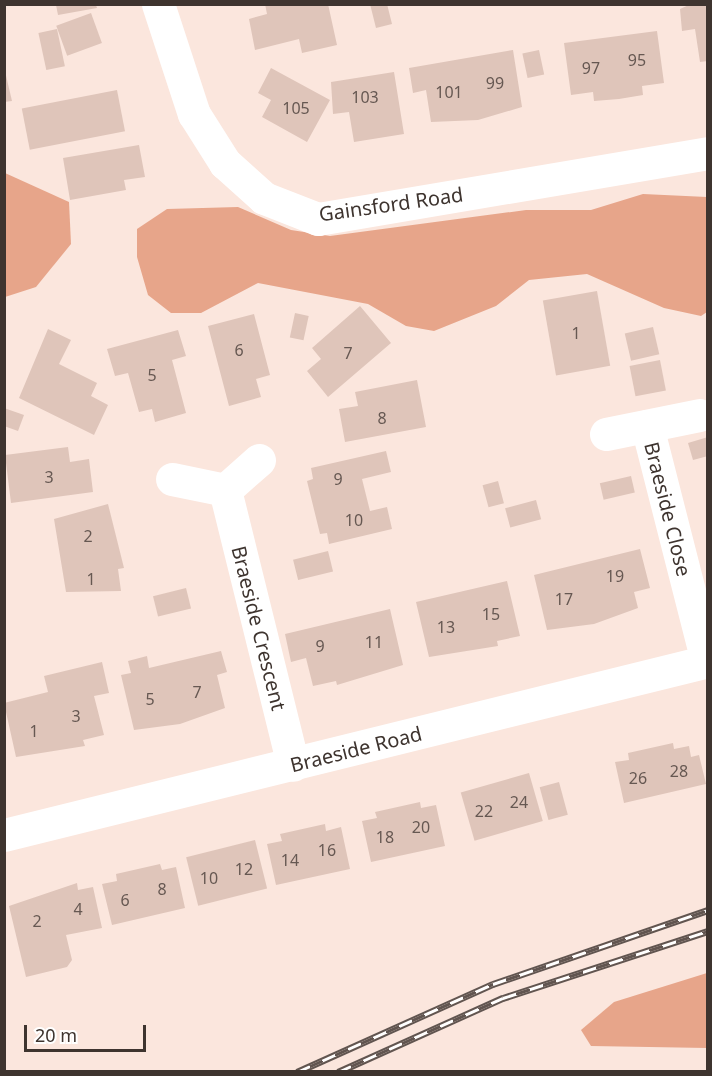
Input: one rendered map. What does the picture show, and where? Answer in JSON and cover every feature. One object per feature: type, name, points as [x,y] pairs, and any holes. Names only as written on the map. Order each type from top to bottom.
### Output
[{"type":"street","name":"Gainsford Road","points":[[158,4],[194,114],[225,163],[264,198],[318,219],[708,153]]},
{"type":"street","name":"Braeside Close","points":[[606,434],[699,415]]},
{"type":"street","name":"Braeside Close","points":[[647,426],[707,661]]},
{"type":"street","points":[[172,479],[225,490],[260,460]]},
{"type":"street","name":"Braeside Crescent","points":[[225,490],[293,765]]},
{"type":"street","name":"Braeside Road","points":[[4,834],[293,765],[707,661]]},
{"type":"shaded area","points":[[5,173],[69,202],[71,244],[36,287],[5,297]]},
{"type":"shaded area","points":[[643,194],[707,197],[707,312],[701,316],[664,308],[587,274],[529,280],[496,306],[434,331],[406,326],[368,304],[258,283],[201,313],[171,313],[148,295],[137,257],[137,229],[167,209],[238,207],[291,230],[330,236],[526,210],[591,210]]},
{"type":"shaded area","points":[[707,973],[707,1048],[591,1046],[581,1030],[614,1002]]},
{"type":"building","points":[[265,4],[328,4],[337,45],[302,53],[299,39],[255,50],[249,19],[267,14]]},
{"type":"building","points":[[370,4],[387,4],[392,24],[376,28]]},
{"type":"building","points":[[691,4],[708,4],[708,61],[700,62],[695,29],[682,31],[680,9]]},
{"type":"building","points":[[56,5],[96,5],[97,8],[58,15]]},
{"type":"building","points":[[91,13],[102,43],[67,56],[56,26]]},
{"type":"building","points":[[57,29],[65,66],[46,70],[38,33]]},
{"type":"building","points":[[657,31],[664,83],[642,86],[643,95],[619,99],[594,101],[593,92],[571,95],[564,43]]},
{"type":"building","points":[[513,50],[522,107],[478,120],[431,122],[426,90],[413,93],[409,68]]},
{"type":"building","points":[[539,50],[544,74],[528,78],[522,54]]},
{"type":"building","points":[[4,67],[12,101],[4,102]]},
{"type":"building","points":[[271,68],[330,100],[307,142],[262,117],[271,100],[258,93]]},
{"type":"building","points":[[394,72],[404,134],[354,142],[349,112],[333,114],[331,82]]},
{"type":"building","points":[[117,90],[125,131],[30,150],[22,109]]},
{"type":"building","points":[[139,145],[145,177],[124,180],[126,190],[70,200],[63,158]]},
{"type":"building","points":[[597,291],[610,366],[556,375],[543,301]]},
{"type":"building","points":[[360,306],[391,343],[328,397],[307,371],[321,359],[312,348]]},
{"type":"building","points":[[295,313],[309,316],[303,340],[290,337]]},
{"type":"building","points":[[254,314],[270,375],[256,379],[261,397],[229,406],[208,326]]},
{"type":"building","points":[[653,327],[659,354],[631,361],[625,334]]},
{"type":"building","points":[[48,329],[71,340],[59,364],[97,383],[91,396],[108,405],[94,435],[19,398]]},
{"type":"building","points":[[178,330],[186,356],[172,360],[186,413],[155,422],[152,409],[139,412],[128,373],[115,376],[107,349]]},
{"type":"building","points":[[660,360],[666,390],[635,396],[630,366]]},
{"type":"building","points":[[417,380],[426,427],[345,442],[339,409],[358,406],[355,392]]},
{"type":"building","points":[[4,408],[24,415],[18,431],[4,426]]},
{"type":"building","points":[[708,437],[708,456],[693,460],[688,443]]},
{"type":"building","points":[[68,447],[70,462],[89,459],[93,492],[11,503],[5,455]]},
{"type":"building","points":[[386,451],[391,472],[362,479],[370,511],[387,507],[392,529],[329,544],[327,533],[320,534],[307,481],[313,479],[311,468]]},
{"type":"building","points":[[631,476],[635,493],[604,500],[600,483]]},
{"type":"building","points":[[498,481],[504,503],[488,507],[483,485]]},
{"type":"building","points":[[536,500],[541,519],[510,528],[505,508]]},
{"type":"building","points":[[108,504],[124,568],[118,569],[121,591],[66,592],[54,519]]},
{"type":"building","points":[[640,549],[650,588],[634,592],[638,608],[594,624],[547,630],[534,575]]},
{"type":"building","points":[[328,551],[333,571],[298,580],[293,560]]},
{"type":"building","points":[[507,581],[520,636],[497,641],[498,646],[429,657],[416,602]]},
{"type":"building","points":[[186,588],[191,608],[158,617],[153,596]]},
{"type":"building","points":[[390,609],[403,665],[337,685],[336,681],[313,686],[306,658],[291,662],[285,634]]},
{"type":"building","points":[[221,651],[227,672],[217,675],[225,708],[180,724],[134,730],[121,675],[131,673],[128,661],[147,656],[149,668]]},
{"type":"building","points":[[102,662],[109,693],[94,696],[104,735],[83,740],[85,746],[16,757],[4,703],[48,692],[44,676]]},
{"type":"building","points":[[673,743],[674,749],[689,746],[691,757],[699,755],[706,784],[624,803],[615,762],[629,760],[628,753]]},
{"type":"building","points":[[529,773],[543,821],[475,841],[461,793]]},
{"type":"building","points":[[559,782],[568,815],[548,820],[540,787]]},
{"type":"building","points":[[420,802],[421,808],[436,805],[445,846],[371,862],[362,821],[377,818],[375,812]]},
{"type":"building","points":[[325,824],[326,831],[341,827],[350,869],[276,885],[267,844],[282,841],[280,834]]},
{"type":"building","points":[[255,840],[267,889],[198,906],[186,857]]},
{"type":"building","points":[[160,864],[162,870],[176,867],[185,908],[112,925],[102,884],[117,881],[116,874]]},
{"type":"building","points":[[77,883],[78,890],[93,887],[102,928],[66,935],[72,960],[67,967],[26,977],[9,906]]},
{"type":"railway","points":[[297,1072],[493,984],[708,910]]},
{"type":"railway","points":[[338,1072],[503,998],[708,931]]}]
